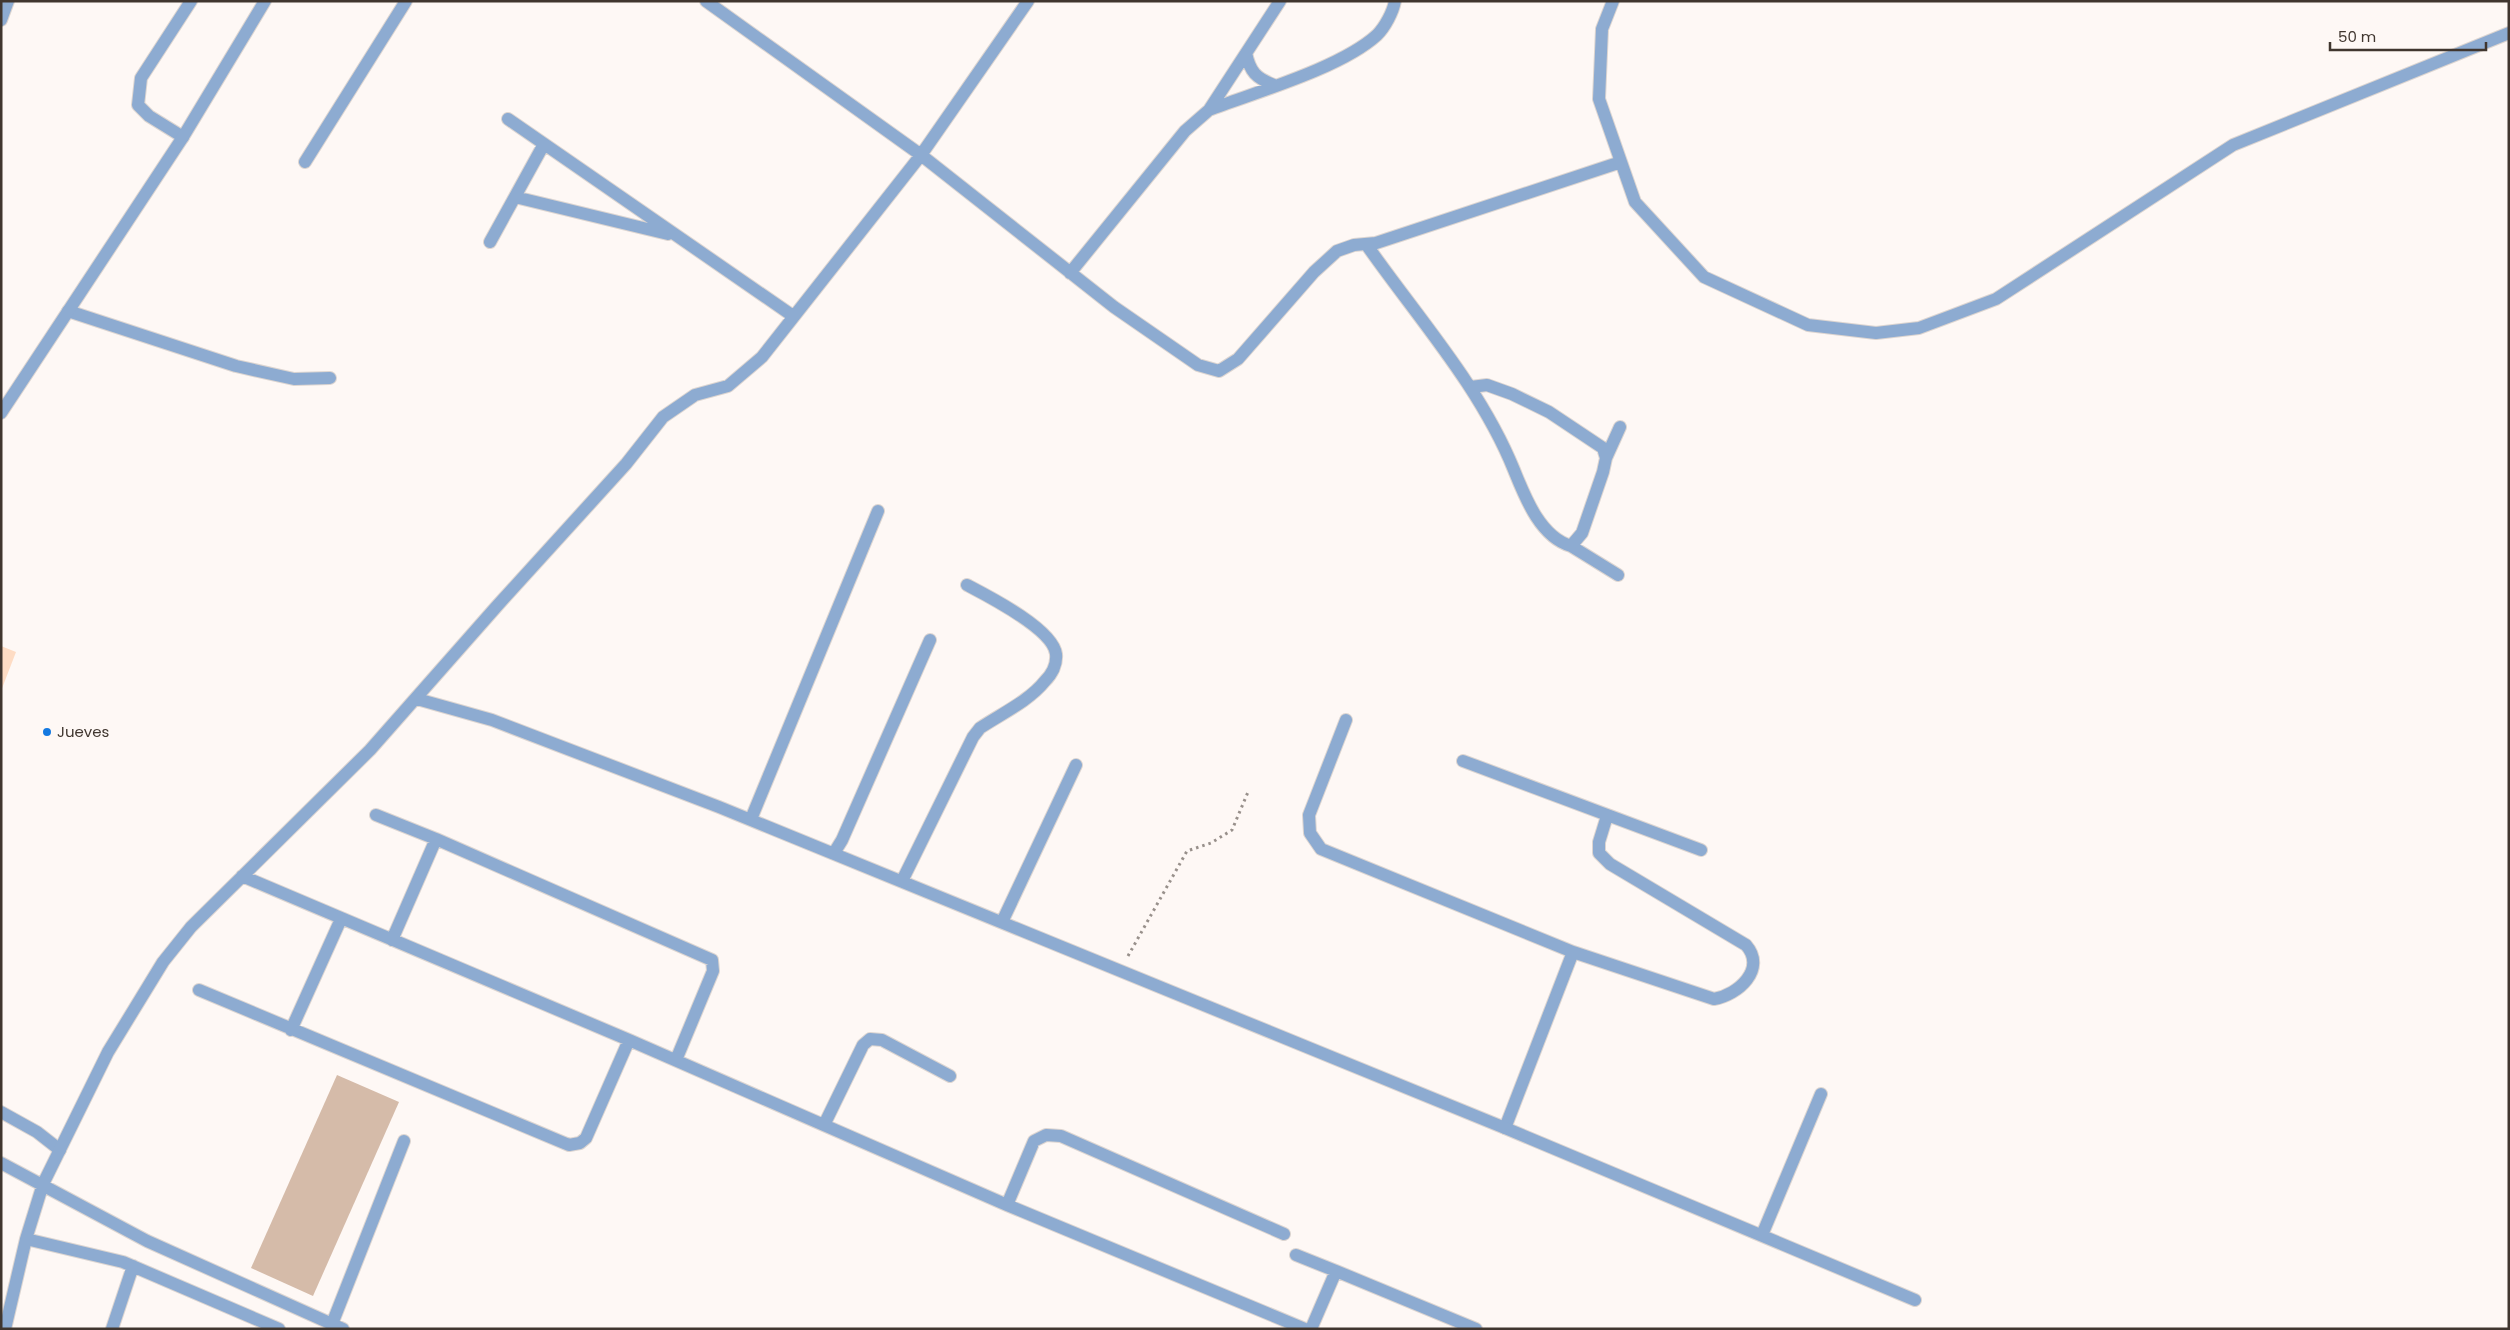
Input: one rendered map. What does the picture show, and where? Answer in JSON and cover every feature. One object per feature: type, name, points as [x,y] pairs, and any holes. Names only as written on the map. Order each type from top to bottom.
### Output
[{"type":"street","points":[[1,20],[8,1]]},
{"type":"street","points":[[183,137],[148,116],[138,105],[138,95],[142,78],[192,1]]},
{"type":"street","points":[[1,413],[183,137],[265,1]]},
{"type":"street","points":[[305,162],[406,1]]},
{"type":"street","points":[[706,1],[921,155],[1114,307],[1198,365],[1219,371],[1238,359],[1314,272],[1337,251],[1354,245],[1376,243],[1621,162]]},
{"type":"street","points":[[5,1329],[26,1239],[43,1184],[108,1052],[163,962],[191,927],[370,750],[417,699],[497,606],[626,464],[663,417],[695,395],[728,386],[762,357],[921,155],[1028,1]]},
{"type":"street","points":[[1070,273],[1185,131],[1209,110],[1280,1]]},
{"type":"street","points":[[1209,110],[1349,54],[1378,34],[1393,9],[1395,1]]},
{"type":"street","points":[[1614,1],[1602,29],[1599,98],[1635,202],[1704,277],[1808,324],[1876,333],[1919,328],[1996,299],[2233,145],[2509,33]]},
{"type":"street","points":[[1246,53],[1249,68],[1254,75],[1274,85]]},
{"type":"street","points":[[508,119],[793,316]]},
{"type":"street","points":[[490,242],[544,144]]},
{"type":"street","points":[[515,197],[676,236]]},
{"type":"street","points":[[1366,244],[1471,387],[1535,514],[1561,543],[1571,546],[1618,575]]},
{"type":"street","points":[[68,312],[236,366],[294,379],[330,378]]},
{"type":"street","points":[[1471,387],[1487,384],[1549,412],[1591,438],[1603,448],[1606,458]]},
{"type":"street","points":[[1571,546],[1582,533],[1606,458],[1620,427]]},
{"type":"street","points":[[751,819],[878,511]]},
{"type":"street","points":[[902,880],[973,737],[980,728],[1045,682],[1056,662],[1056,652],[1049,640],[1025,618],[967,585]]},
{"type":"street","points":[[834,854],[842,840],[930,640]]},
{"type":"street","points":[[417,699],[492,720],[751,819],[1505,1128],[1915,1300]]},
{"type":"street","points":[[1346,720],[1309,815],[1310,834],[1322,849],[1573,952],[1714,999],[1734,994],[1743,985],[1752,967],[1752,952],[1746,945],[1610,864],[1599,853],[1599,842],[1607,816]]},
{"type":"street","points":[[1463,761],[1701,850]]},
{"type":"street","points":[[1002,922],[1076,765]]},
{"type":"street","points":[[376,815],[436,839],[712,960],[713,971],[676,1060]]},
{"type":"street","points":[[392,940],[436,839]]},
{"type":"street","points":[[242,876],[676,1060],[1007,1205],[1305,1329]]},
{"type":"street","points":[[292,1030],[341,919]]},
{"type":"street","points":[[1505,1128],[1573,952]]},
{"type":"street","points":[[199,990],[569,1145],[580,1143],[586,1138],[629,1040]]},
{"type":"street","points":[[824,1125],[863,1045],[870,1039],[882,1040],[950,1076]]},
{"type":"street","points":[[1762,1235],[1820,1094]]},
{"type":"street","points":[[1,1112],[37,1132],[60,1150]]},
{"type":"street","points":[[1007,1205],[1034,1141],[1046,1135],[1061,1136],[1284,1234]]},
{"type":"street","points":[[1,1163],[147,1241],[338,1327],[404,1141]]},
{"type":"street","points":[[26,1239],[133,1266],[279,1329]]},
{"type":"street","points":[[1296,1255],[1476,1329]]},
{"type":"street","points":[[112,1329],[133,1266]]},
{"type":"street","points":[[1311,1329],[1336,1271]]},
{"type":"path","points":[[1120,970],[1187,851],[1211,843],[1232,830],[1248,792]]},
{"type":"shaded area","points":[[1,646],[16,652],[1,691]]},
{"type":"building","points":[[337,1075],[399,1102],[313,1296],[251,1268]]},
{"type":"place","name":"Jueves","points":[[47,732]]}]
